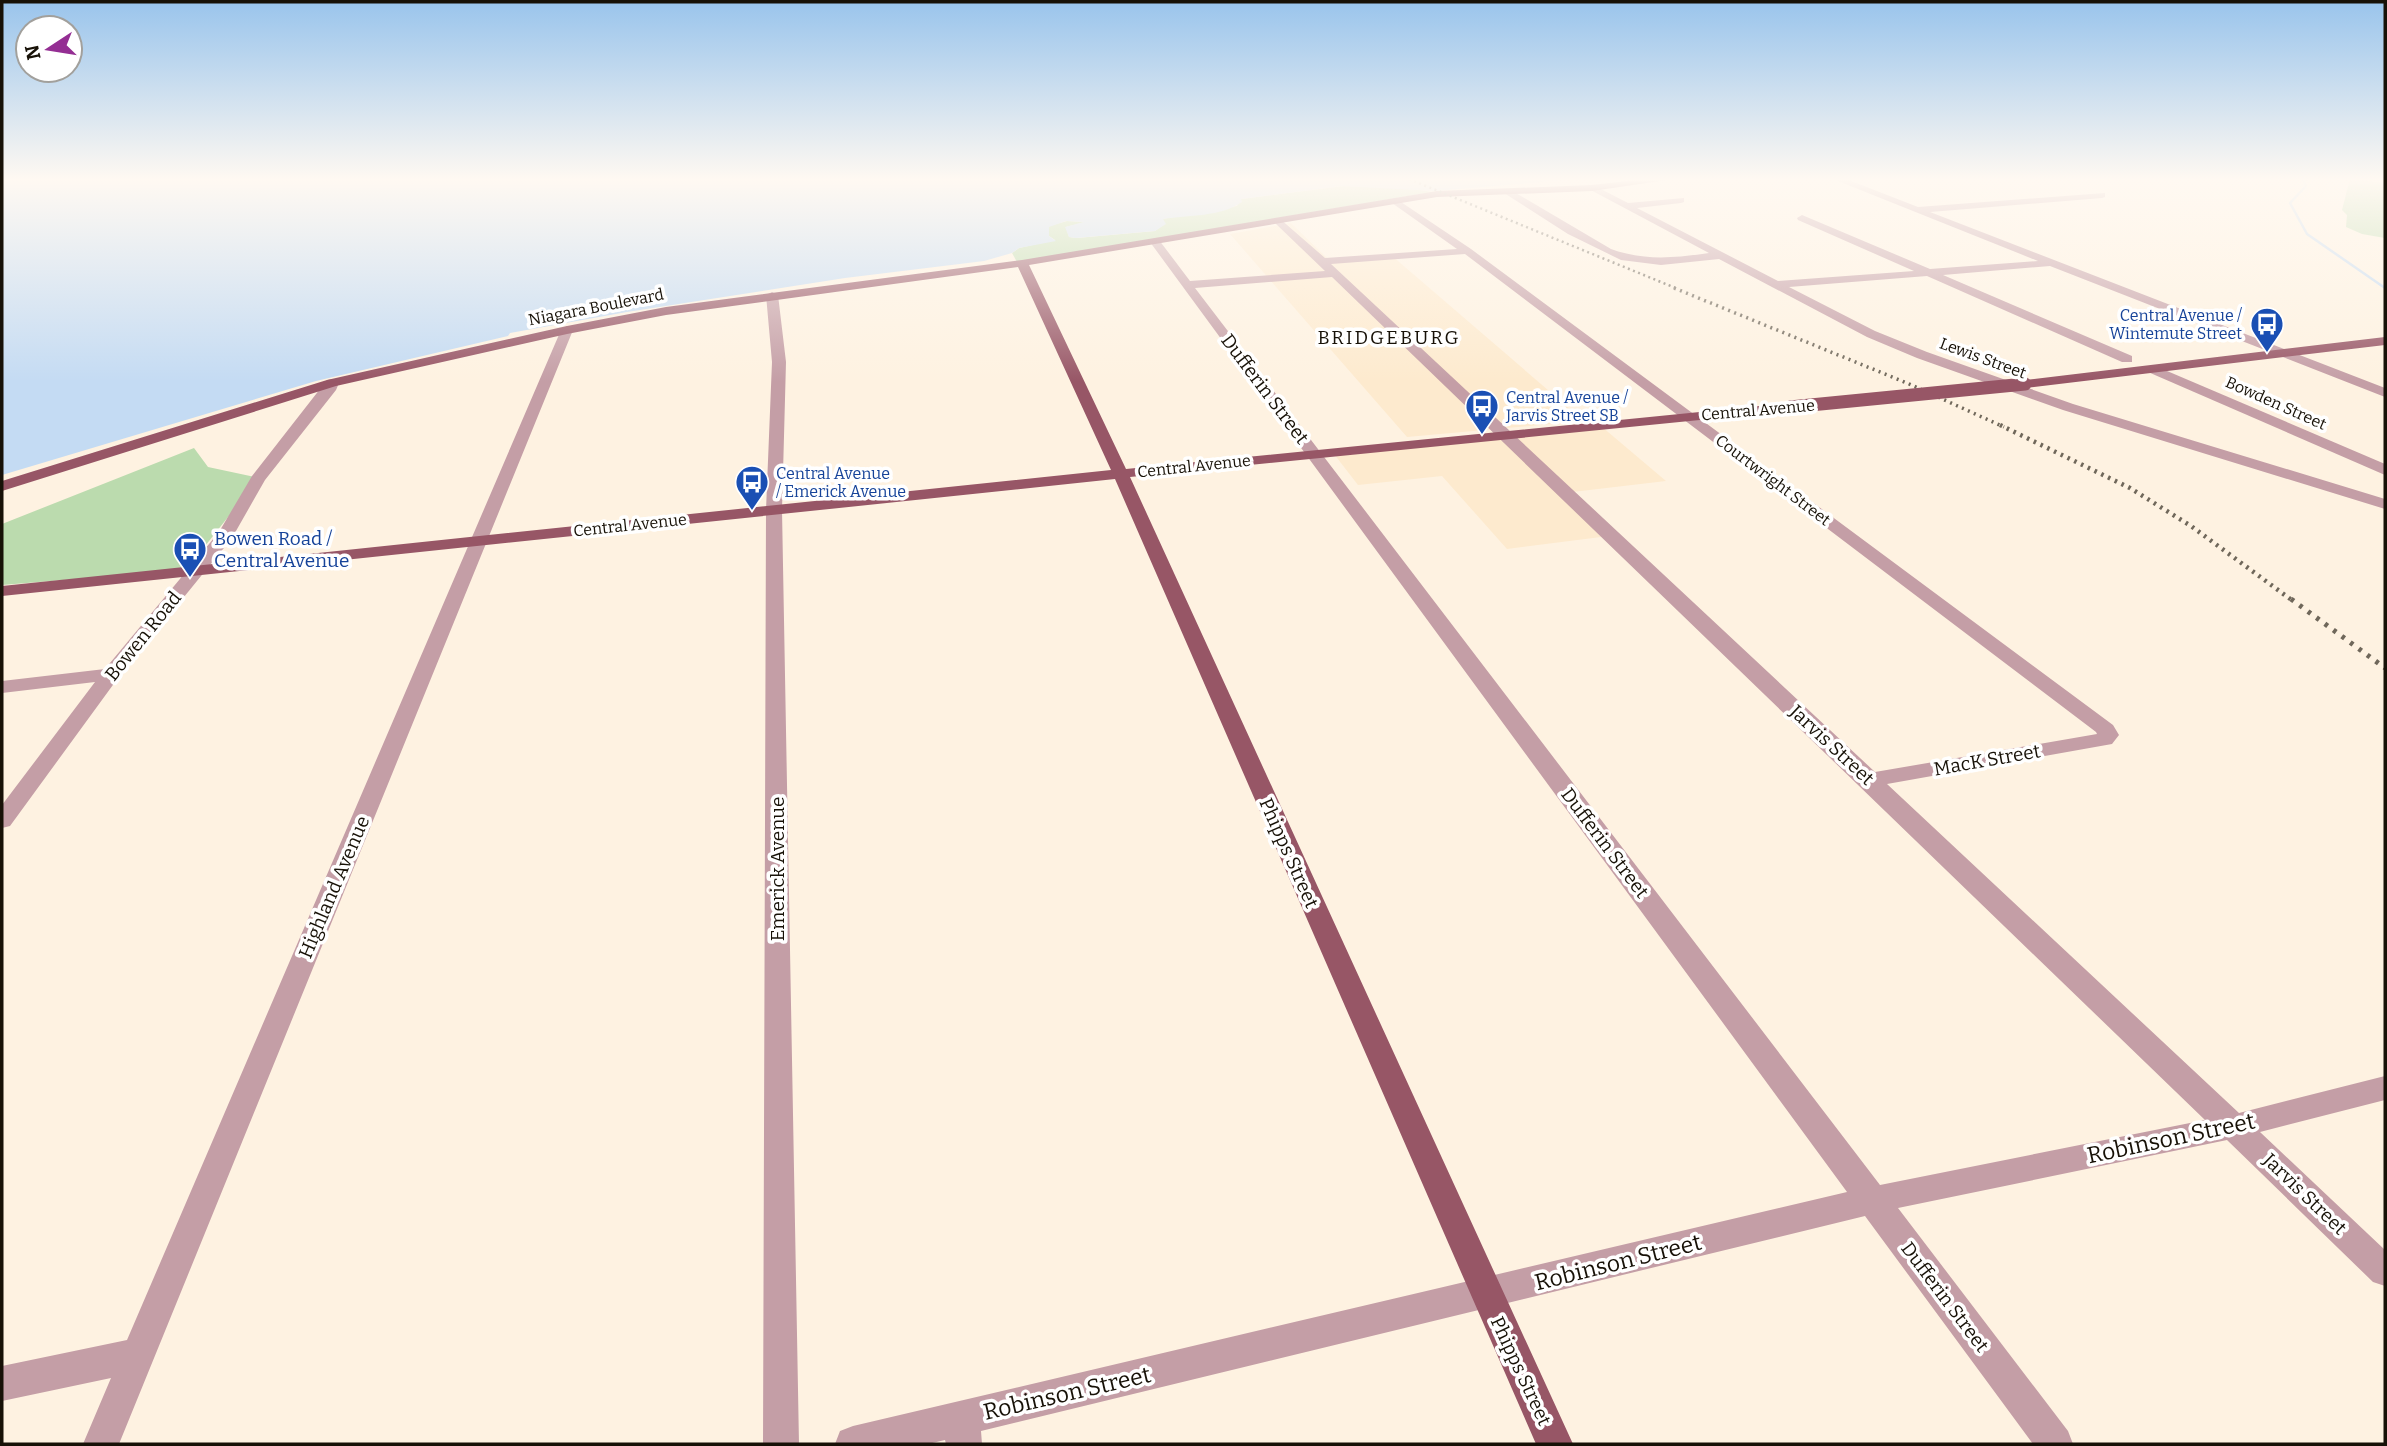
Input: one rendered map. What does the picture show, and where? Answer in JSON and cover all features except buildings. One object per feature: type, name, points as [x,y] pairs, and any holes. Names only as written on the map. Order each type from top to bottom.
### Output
[{"type":"main road","name":"Niagara Boulevard","points":[[2,486],[180,428],[332,383],[567,330],[772,295],[1022,263],[1127,246]]},
{"type":"main road","name":"Phipps Street","points":[[1022,263],[1121,474],[1485,1294],[1555,1444]]},
{"type":"main road","name":"Central Avenue","points":[[2,591],[1314,453],[2025,384],[2385,341]]},
{"type":"street","name":"Dufferin Street","points":[[1158,246],[2055,1444]]},
{"type":"street","name":"Jarvis Street","points":[[1305,246],[2385,1271]]},
{"type":"street","name":"Courtwright Street","points":[[1461,246],[2106,729],[2108,736],[2104,739]]},
{"type":"street","points":[[1599,246],[1631,259],[1655,261],[1722,256]]},
{"type":"street","name":"Lewis Street","points":[[1704,246],[1871,334],[1922,355],[2068,407],[2385,504]]},
{"type":"street","points":[[1869,246],[2127,359]]},
{"type":"street","points":[[2007,246],[2385,393]]},
{"type":"street","points":[[1321,262],[1468,251]]},
{"type":"street","points":[[1779,284],[2052,264]]},
{"type":"street","points":[[1187,285],[1333,274]]},
{"type":"street","name":"Emerick Avenue","points":[[772,295],[779,362],[774,510],[781,1444]]},
{"type":"street","name":"Highland Avenue","points":[[101,1444],[567,330]]},
{"type":"street","name":"Bowden Street","points":[[2153,369],[2385,470]]},
{"type":"street","name":"Bowen Road","points":[[2,821],[111,674],[226,534],[258,479],[332,383]]},
{"type":"street","points":[[2,687],[111,674]]},
{"type":"street","name":"MacK Street","points":[[1870,780],[2104,739]]},
{"type":"street","name":"Robinson Street","points":[[853,1444],[963,1431],[1485,1294],[1872,1200],[2235,1126],[2385,1088]]},
{"type":"street","points":[[2,1383],[138,1355]]},
{"type":"shaded area","points":[[1241,246],[1315,246],[1328,259],[1391,255],[1584,421],[1407,437]]},
{"type":"shaded area","points":[[1601,426],[1666,481],[1564,493],[1609,536],[1507,549],[1442,476],[1358,485],[1334,454]]},
{"type":"green space","points":[[1109,246],[1017,262],[1012,253],[1019,248]]},
{"type":"green space","points":[[194,448],[208,467],[259,478],[186,570],[2,585],[2,524]]},
{"type":"water","points":[[2,246],[1027,246],[984,261],[845,278],[510,333],[508,336],[316,381],[2,475]]},
{"type":"waterway","points":[[2325,246],[2385,288]]},
{"type":"railway","points":[[1574,246],[1678,289]]},
{"type":"railway","points":[[1674,288],[1907,383],[2004,427]]},
{"type":"railway","points":[[2000,425],[2130,488],[2191,526],[2293,601]]},
{"type":"railway","points":[[2291,599],[2385,668]]},
{"type":"place","name":"Central Avenue / Wintemute Street","points":[[2267,354]]},
{"type":"place","name":"Central Avenue / Jarvis Street SB","points":[[1482,436]]},
{"type":"place","name":"Central Avenue / Emerick Avenue","points":[[752,512]]},
{"type":"place","name":"Bowen Road / Central Avenue","points":[[190,579]]},
{"type":"district","name":"BRIDGEBURG","points":[[1389,337]]}]
